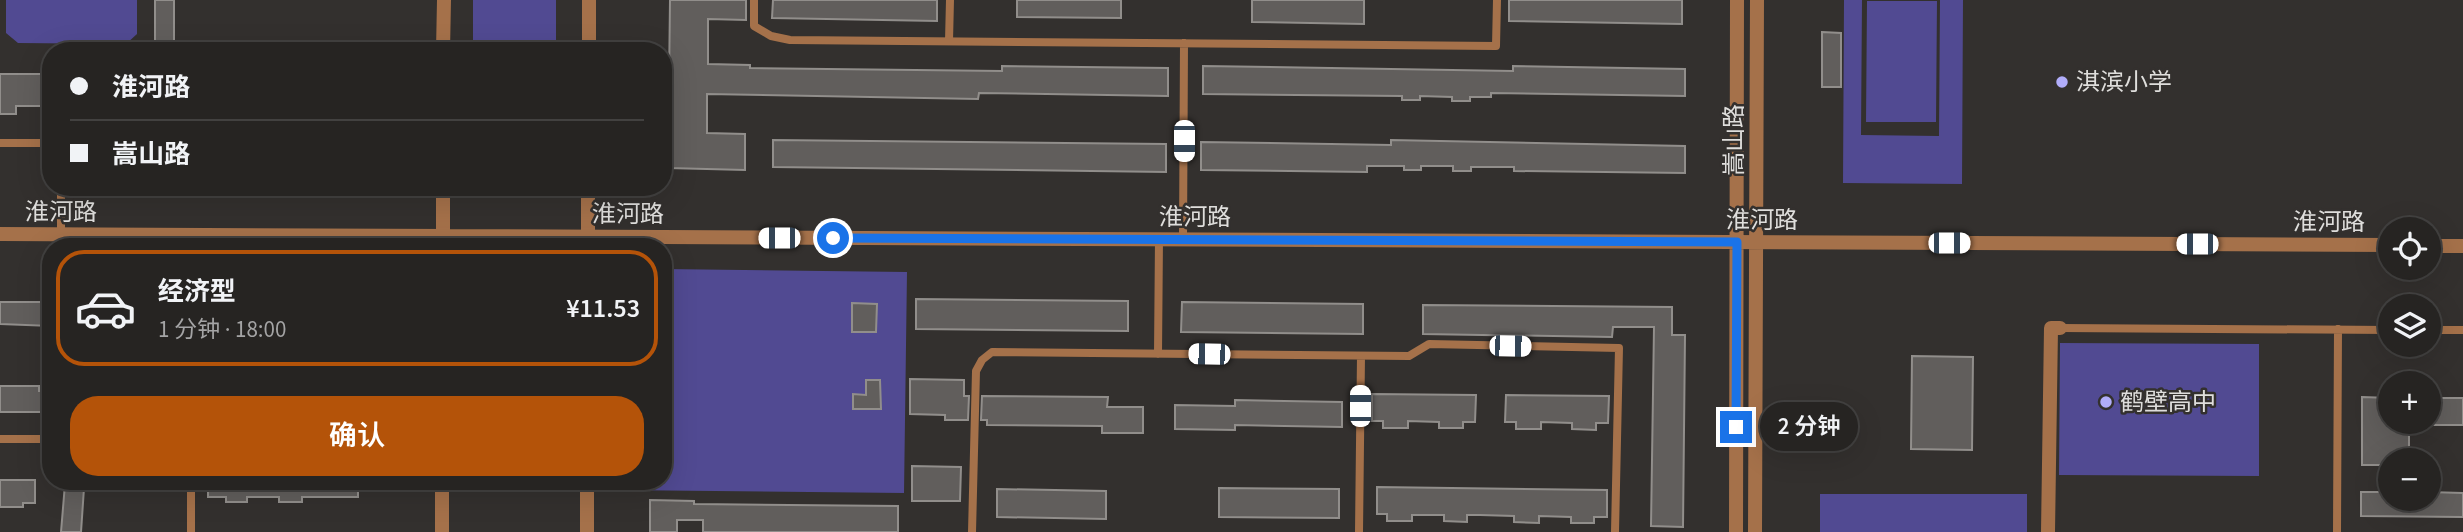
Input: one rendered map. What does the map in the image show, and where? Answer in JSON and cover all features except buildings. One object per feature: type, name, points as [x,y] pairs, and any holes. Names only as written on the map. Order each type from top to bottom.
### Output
[{"type":"street","points":[[443,42],[444,0]]},
{"type":"street","points":[[589,0],[589,42]]},
{"type":"street","name":"嵩山路","points":[[1736,532],[1738,0]]},
{"type":"street","name":"嵩山路","points":[[1755,532],[1757,0]]},
{"type":"street","points":[[443,196],[443,238]]},
{"type":"street","points":[[588,196],[588,238]]},
{"type":"street","name":"淮河路","points":[[0,234],[225,238]]},
{"type":"street","name":"淮河路","points":[[672,242],[1183,240],[2378,245]]},
{"type":"street","points":[[2441,246],[2463,246]]},
{"type":"street","points":[[2048,532],[2051,328],[2060,328]]},
{"type":"street","points":[[442,490],[442,532]]},
{"type":"street","points":[[587,490],[587,532]]},
{"type":"lane","points":[[754,0],[754,26],[771,36],[790,40],[1496,46],[1497,0]]},
{"type":"lane","points":[[949,41],[950,0]]},
{"type":"lane","points":[[1183,240],[1184,43]]},
{"type":"lane","points":[[0,143],[42,143]]},
{"type":"lane","points":[[61,196],[61,235]]},
{"type":"lane","points":[[1158,354],[1159,240]]},
{"type":"lane","points":[[2060,328],[2378,330]]},
{"type":"lane","points":[[2337,532],[2338,329]]},
{"type":"lane","points":[[2441,330],[2463,330]]},
{"type":"lane","points":[[972,532],[976,371],[982,360],[992,352],[1409,356],[1429,344],[1619,348],[1615,532]]},
{"type":"lane","points":[[1359,532],[1361,356]]},
{"type":"lane","points":[[0,439],[42,439]]},
{"type":"lane","points":[[191,490],[191,532]]},
{"type":"shaded area","points":[[6,0],[137,0],[137,34],[128,42],[18,43],[6,33]]},
{"type":"shaded area","points":[[473,0],[556,0],[556,42],[473,42]]},
{"type":"shaded area","points":[[1844,0],[1862,0],[1861,135],[1939,136],[1940,0],[1963,0],[1962,184],[1843,183]]},
{"type":"shaded area","points":[[1867,1],[1937,1],[1936,122],[1866,122]]},
{"type":"shaded area","points":[[672,269],[907,272],[904,493],[616,490],[672,490]]},
{"type":"shaded area","points":[[2060,343],[2259,344],[2259,476],[2059,475]]},
{"type":"shaded area","points":[[1820,494],[2027,494],[2027,532],[1820,532]]},
{"type":"place","name":"淇滨小学","points":[[2062,82]]},
{"type":"place","name":"鹤壁高中","points":[[2106,402]]},
{"type":"route","points":[[833,238],[1737,242],[1736,427]]}]
